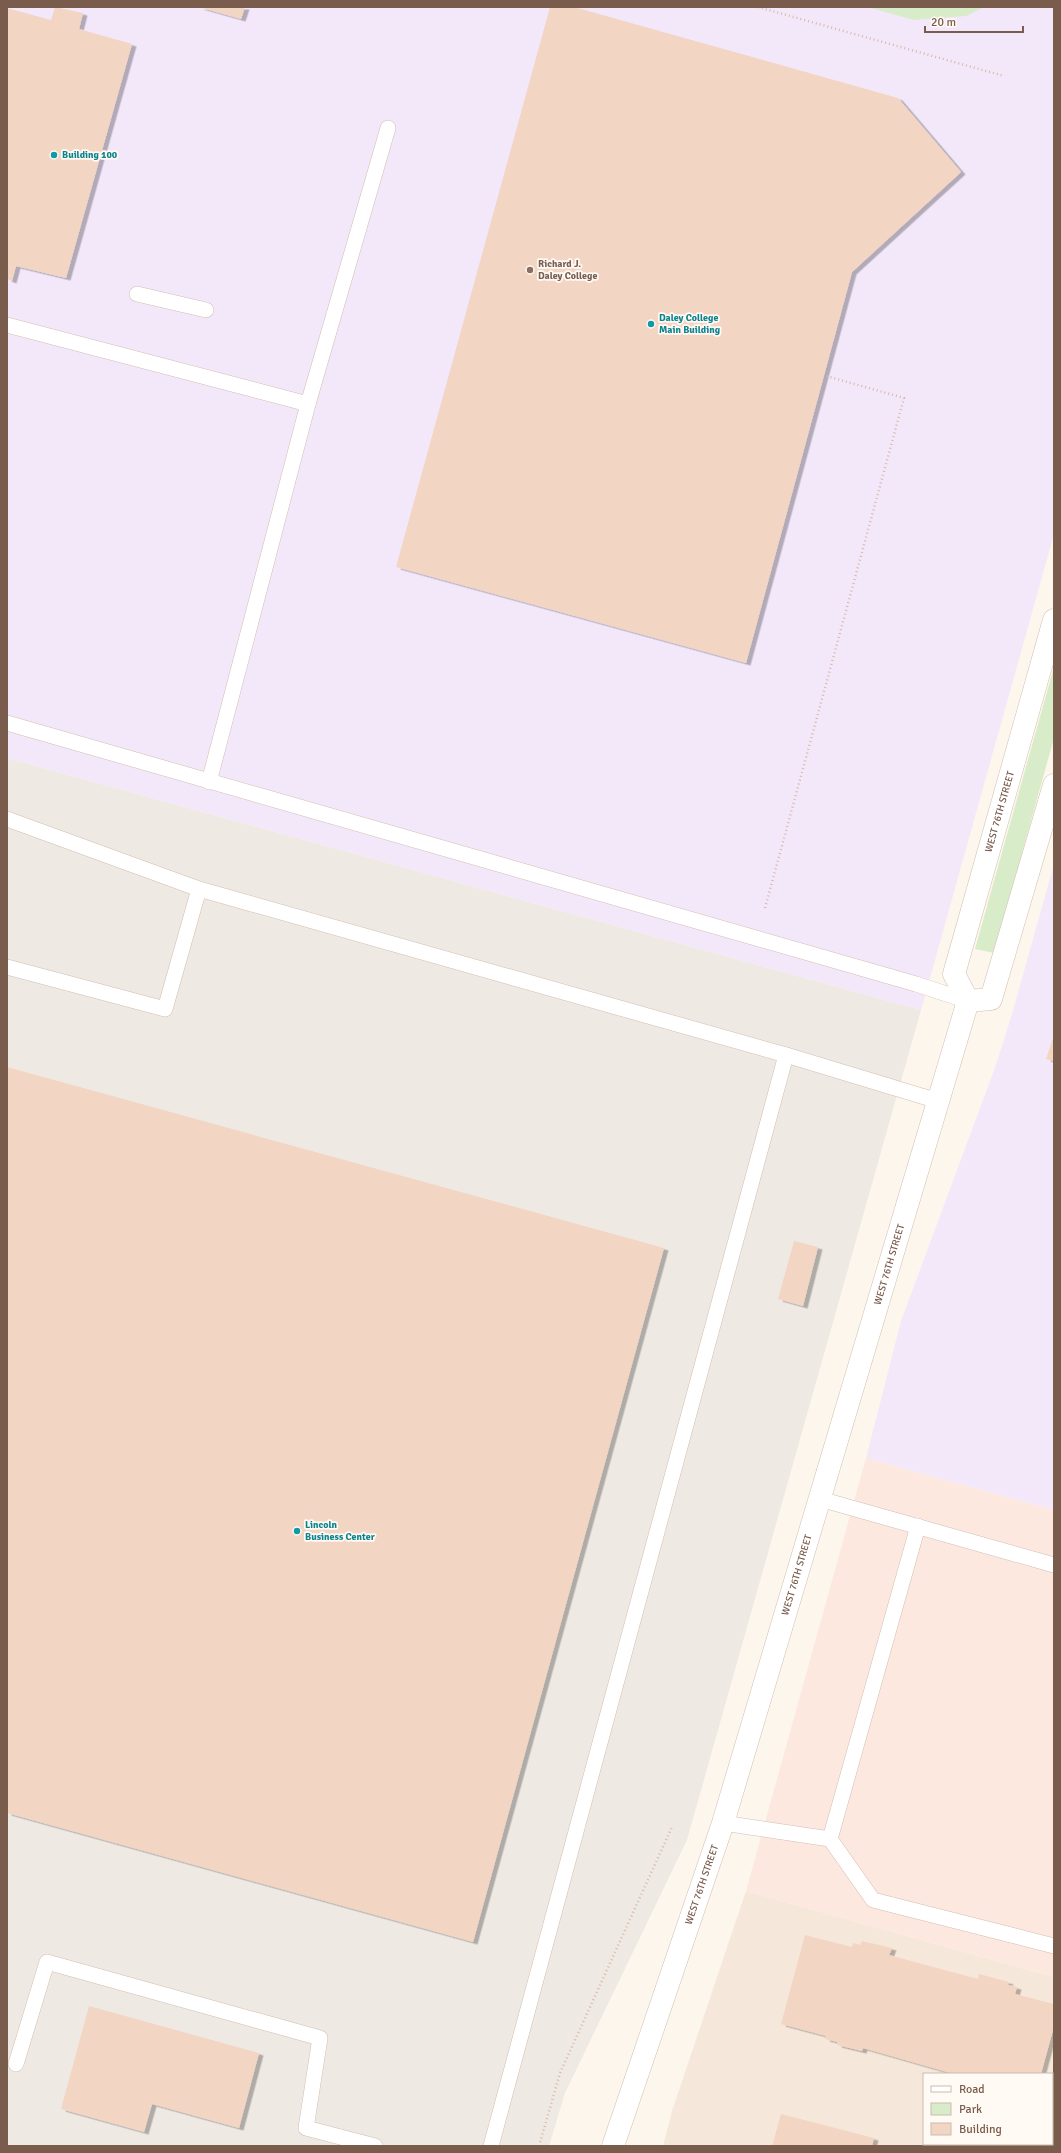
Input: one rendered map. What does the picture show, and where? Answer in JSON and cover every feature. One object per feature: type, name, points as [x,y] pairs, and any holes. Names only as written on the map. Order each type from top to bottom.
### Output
[{"type":"street","name":"WEST 76TH STREET","points":[[613,2146],[723,1823],[968,1001],[954,974],[1054,620]]},
{"type":"street","points":[[968,1001],[991,999],[1054,785]]},
{"type":"lane","points":[[209,782],[308,404],[388,128]]},
{"type":"lane","points":[[136,294],[206,310]]},
{"type":"lane","points":[[7,325],[308,404]]},
{"type":"lane","points":[[7,723],[916,984],[968,1001]]},
{"type":"lane","points":[[7,819],[199,889],[786,1055],[938,1101]]},
{"type":"lane","points":[[7,967],[165,1010],[199,889]]},
{"type":"lane","points":[[490,2146],[786,1055]]},
{"type":"lane","points":[[820,1499],[1054,1565]]},
{"type":"lane","points":[[830,1839],[918,1526]]},
{"type":"lane","points":[[723,1823],[830,1839],[873,1900],[1054,1946]]},
{"type":"lane","points":[[16,2064],[47,1962],[320,2038],[306,2128],[375,2146]]},
{"type":"path","points":[[758,7],[1004,76]]},
{"type":"path","points":[[765,908],[904,398],[826,376]]},
{"type":"path","points":[[539,2146],[560,2073],[672,1827]]},
{"type":"shaded area","name":"Richard J. Daley College","points":[[7,7],[1054,7],[1054,534],[921,1010],[7,758]]},
{"type":"shaded area","points":[[7,758],[921,1010],[687,1840],[565,2093],[549,2146],[7,2146]]},
{"type":"shaded area","points":[[1054,864],[1054,1510],[866,1458],[901,1321],[996,1065],[1012,1014]]},
{"type":"shaded area","points":[[866,1458],[1054,1510],[1054,1977],[746,1891]]},
{"type":"shaded area","points":[[746,1891],[1054,1977],[1054,2146],[663,2146],[672,2111]]},
{"type":"green space","points":[[867,7],[984,7],[966,16],[914,20]]},
{"type":"green space","points":[[1054,667],[1054,738],[994,953],[975,949]]},
{"type":"building","name":"Building 100","points":[[55,7],[83,13],[79,29],[132,44],[66,278],[16,266],[12,281],[7,279],[7,8],[51,20]]},
{"type":"building","points":[[199,7],[245,7],[241,19]]},
{"type":"building","name":"Daley College Main Building","points":[[550,7],[574,7],[898,98],[961,172],[852,272],[746,663],[396,567]]},
{"type":"building","points":[[1054,1035],[1054,1061],[1046,1059]]},
{"type":"building","name":"Lincoln Business Center","points":[[7,1067],[664,1248],[473,1942],[7,1813]]},
{"type":"building","points":[[794,1241],[818,1247],[803,1306],[778,1299]]},
{"type":"building","points":[[805,1935],[852,1947],[853,1943],[860,1945],[862,1941],[892,1948],[889,1955],[978,1979],[979,1974],[1009,1982],[1008,1985],[1017,1987],[1015,1994],[1054,2004],[1054,2026],[1041,2073],[950,2073],[863,2048],[862,2051],[837,2045],[837,2042],[825,2039],[826,2036],[781,2024]]},
{"type":"building","points":[[89,2006],[259,2053],[239,2128],[152,2104],[144,2132],[61,2109]]},
{"type":"building","points":[[781,2114],[874,2138],[872,2146],[772,2146]]},
{"type":"place","name":"Building 100","points":[[54,155]]},
{"type":"place","name":"Richard J. Daley College","points":[[530,270]]},
{"type":"place","name":"Daley College Main Building","points":[[651,324]]},
{"type":"place","name":"Lincoln Business Center","points":[[297,1531]]}]
